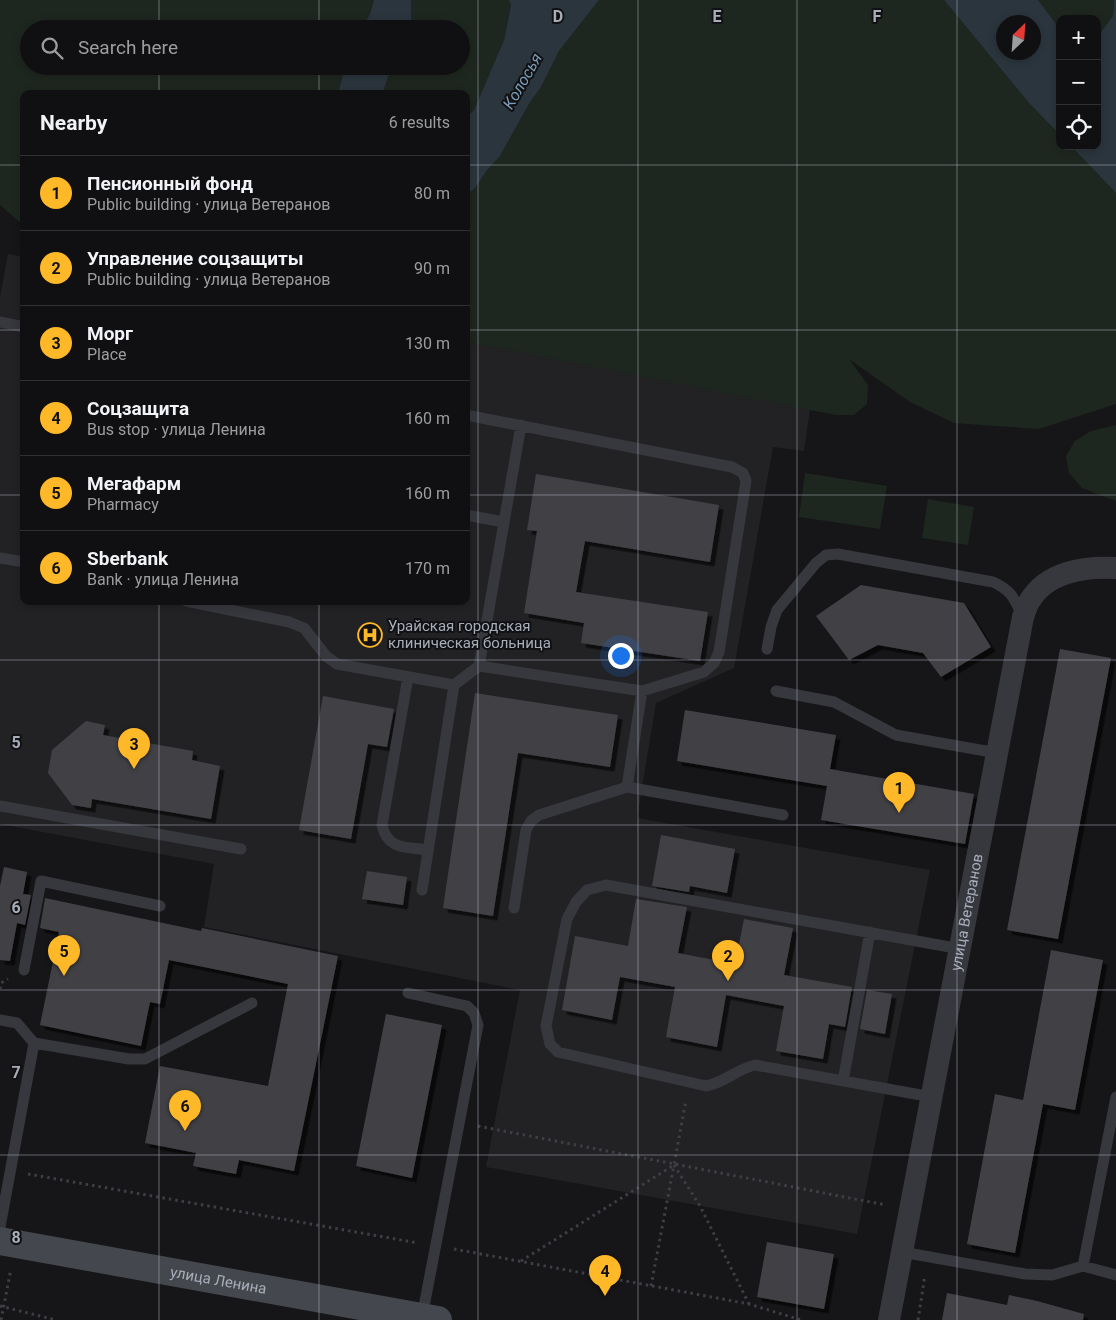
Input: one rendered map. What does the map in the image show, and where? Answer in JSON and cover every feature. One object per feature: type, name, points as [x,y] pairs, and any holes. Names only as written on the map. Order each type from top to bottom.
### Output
[{"type":"main road","name":"улица Ленина","points":[[0,1241],[430,1319]]},
{"type":"street","name":"улица Ветеранов","points":[[889,1320],[1023,617],[1029,602],[1042,587],[1057,576],[1075,570],[1098,567],[1116,568]]},
{"type":"lane","points":[[0,322],[20,326]]},
{"type":"lane","points":[[470,416],[732,467],[742,473],[746,481],[719,652],[714,663],[704,672],[642,691],[479,666]]},
{"type":"lane","points":[[422,890],[454,685],[479,666],[521,425]]},
{"type":"lane","points":[[470,516],[504,522]]},
{"type":"lane","points":[[767,649],[771,627],[777,610],[816,563],[826,554],[838,554],[993,582],[1006,588],[1015,600],[1023,617]]},
{"type":"lane","points":[[0,558],[20,561]]},
{"type":"lane","points":[[206,605],[289,622],[304,628],[326,656],[337,664],[454,685]]},
{"type":"lane","points":[[408,677],[382,825],[388,841],[398,846],[428,850]]},
{"type":"lane","points":[[627,786],[642,691]]},
{"type":"lane","points":[[776,691],[834,702],[896,735],[997,753]]},
{"type":"lane","points":[[514,908],[526,830],[531,821],[539,815],[627,786],[783,815]]},
{"type":"lane","points":[[0,806],[241,850]]},
{"type":"lane","points":[[24,970],[41,881],[160,906]]},
{"type":"lane","points":[[932,1096],[755,1065],[744,1068],[717,1084],[706,1086],[558,1052],[550,1044],[546,1026],[567,919],[576,902],[587,890],[606,885],[961,949]]},
{"type":"lane","points":[[843,1081],[870,932]]},
{"type":"lane","points":[[408,993],[467,1006],[474,1013],[478,1025],[435,1246],[430,1319]]},
{"type":"lane","points":[[0,1020],[17,1023],[34,1042],[130,1059],[145,1059],[252,1002]]},
{"type":"lane","points":[[0,1227],[34,1042]]},
{"type":"lane","points":[[1083,1266],[1116,1097]]},
{"type":"lane","points":[[902,1252],[1025,1274],[1052,1275],[1083,1266],[1116,1275]]},
{"type":"path","points":[[651,1286],[689,1082]]},
{"type":"path","points":[[460,1122],[674,1165],[909,1209]]},
{"type":"path","points":[[520,1262],[674,1165]]},
{"type":"path","points":[[674,1165],[700,1206],[749,1304]]},
{"type":"path","points":[[10,1171],[749,1304],[801,1320]]},
{"type":"path","points":[[918,1320],[928,1257]]},
{"type":"path","points":[[0,1306],[56,1320]]},
{"type":"shaded area","points":[[0,0],[374,0],[366,20],[20,20],[20,75],[343,75],[339,90],[20,90],[20,222],[0,205]]},
{"type":"shaded area","points":[[411,0],[509,0],[511,4],[504,40],[474,110],[470,114],[470,90],[383,90],[389,75],[470,75],[470,20],[411,20]]},
{"type":"shaded area","points":[[599,0],[944,0],[1029,103],[1056,131],[1056,150],[1075,150],[1116,193],[1116,404],[1039,429],[954,423],[910,402],[849,359],[868,385],[867,404],[854,415],[836,415],[470,343],[470,192],[500,156],[529,104],[541,87],[559,51]]},
{"type":"shaded area","points":[[1038,0],[1114,0],[1113,16],[1101,32],[1101,15],[1056,15],[1056,24]]},
{"type":"shaded area","name":"Урайская городская клиническая больница","points":[[8,254],[20,256],[20,605],[470,605],[470,343],[810,409],[804,451],[773,447],[734,668],[656,703],[637,818],[930,870],[857,1234],[486,1167],[520,990],[204,927],[214,864],[0,824],[0,297]]},
{"type":"shaded area","points":[[1116,425],[1116,501],[1082,488],[1069,473],[1066,456],[1075,441],[1091,431]]},
{"type":"shaded area","points":[[805,473],[887,486],[880,529],[799,517]]},
{"type":"shaded area","points":[[928,499],[974,507],[968,545],[922,538]]},
{"type":"water","points":[[374,0],[411,0],[411,20],[366,20]]},
{"type":"water","name":"Колосья","points":[[509,0],[599,0],[559,51],[541,87],[529,104],[500,156],[470,192],[470,114],[474,110],[504,40],[511,5]]},
{"type":"water","points":[[944,0],[1038,0],[1056,24],[1056,131],[1029,103]]},
{"type":"water","points":[[1114,0],[1116,0],[1116,193],[1075,150],[1101,150],[1101,32],[1113,16]]},
{"type":"water","points":[[343,75],[389,75],[383,90],[339,90]]},
{"type":"building","points":[[536,474],[719,505],[710,562],[585,541],[576,592],[708,612],[700,661],[581,643],[584,623],[524,613],[537,531],[527,530]]},
{"type":"building","points":[[861,585],[964,603],[991,647],[941,677],[923,653],[878,645],[849,660],[816,616]]},
{"type":"building","points":[[1060,649],[1111,658],[1058,939],[1007,930]]},
{"type":"building","points":[[475,693],[618,715],[610,767],[518,753],[493,916],[443,908]]},
{"type":"building","points":[[323,696],[394,709],[387,747],[368,744],[351,839],[299,830]]},
{"type":"building","points":[[685,710],[836,735],[830,769],[974,794],[965,844],[821,820],[827,786],[677,761]]},
{"type":"building","points":[[86,721],[105,725],[103,735],[193,751],[192,760],[220,766],[211,819],[92,799],[91,808],[72,805],[48,773],[52,750]]},
{"type":"building","points":[[661,835],[735,849],[727,893],[690,886],[689,892],[652,886]]},
{"type":"building","points":[[4,867],[27,872],[23,894],[31,895],[25,925],[17,923],[10,961],[0,960],[0,886]]},
{"type":"building","points":[[367,871],[407,877],[403,905],[362,899]]},
{"type":"building","points":[[45,898],[201,931],[202,928],[338,956],[294,1171],[239,1160],[236,1174],[193,1166],[196,1153],[145,1143],[160,1066],[268,1086],[288,984],[169,960],[160,1004],[150,1002],[141,1046],[40,1025],[59,932],[40,928]]},
{"type":"building","points":[[636,899],[687,907],[678,953],[735,964],[744,919],[793,928],[784,975],[852,987],[845,1027],[829,1024],[823,1059],[776,1051],[784,1006],[726,995],[717,1047],[666,1037],[675,987],[620,977],[612,1020],[562,1010],[575,936],[628,946]]},
{"type":"building","points":[[1051,950],[1103,960],[1075,1110],[1043,1104],[1015,1253],[967,1244],[995,1094],[1023,1100]]},
{"type":"building","points":[[867,990],[892,994],[885,1034],[860,1029]]},
{"type":"building","points":[[386,1014],[442,1025],[412,1178],[356,1166]]},
{"type":"building","points":[[767,1242],[834,1254],[824,1309],[757,1297]]},
{"type":"building","points":[[947,1293],[1007,1305],[1009,1295],[1084,1314],[1083,1320],[942,1320]]},
{"type":"place","name":"Урайская городская клиническая больница","points":[[370,635]]},
{"type":"place","name":"Морг","points":[[134,769]]},
{"type":"place","name":"Пенсионный фонд","points":[[899,813]]},
{"type":"place","name":"Мегафарм","points":[[64,976]]},
{"type":"place","name":"Управление соцзащиты","points":[[728,981]]},
{"type":"place","name":"Sberbank","points":[[185,1131]]},
{"type":"place","name":"Соцзащита","points":[[605,1296]]}]
